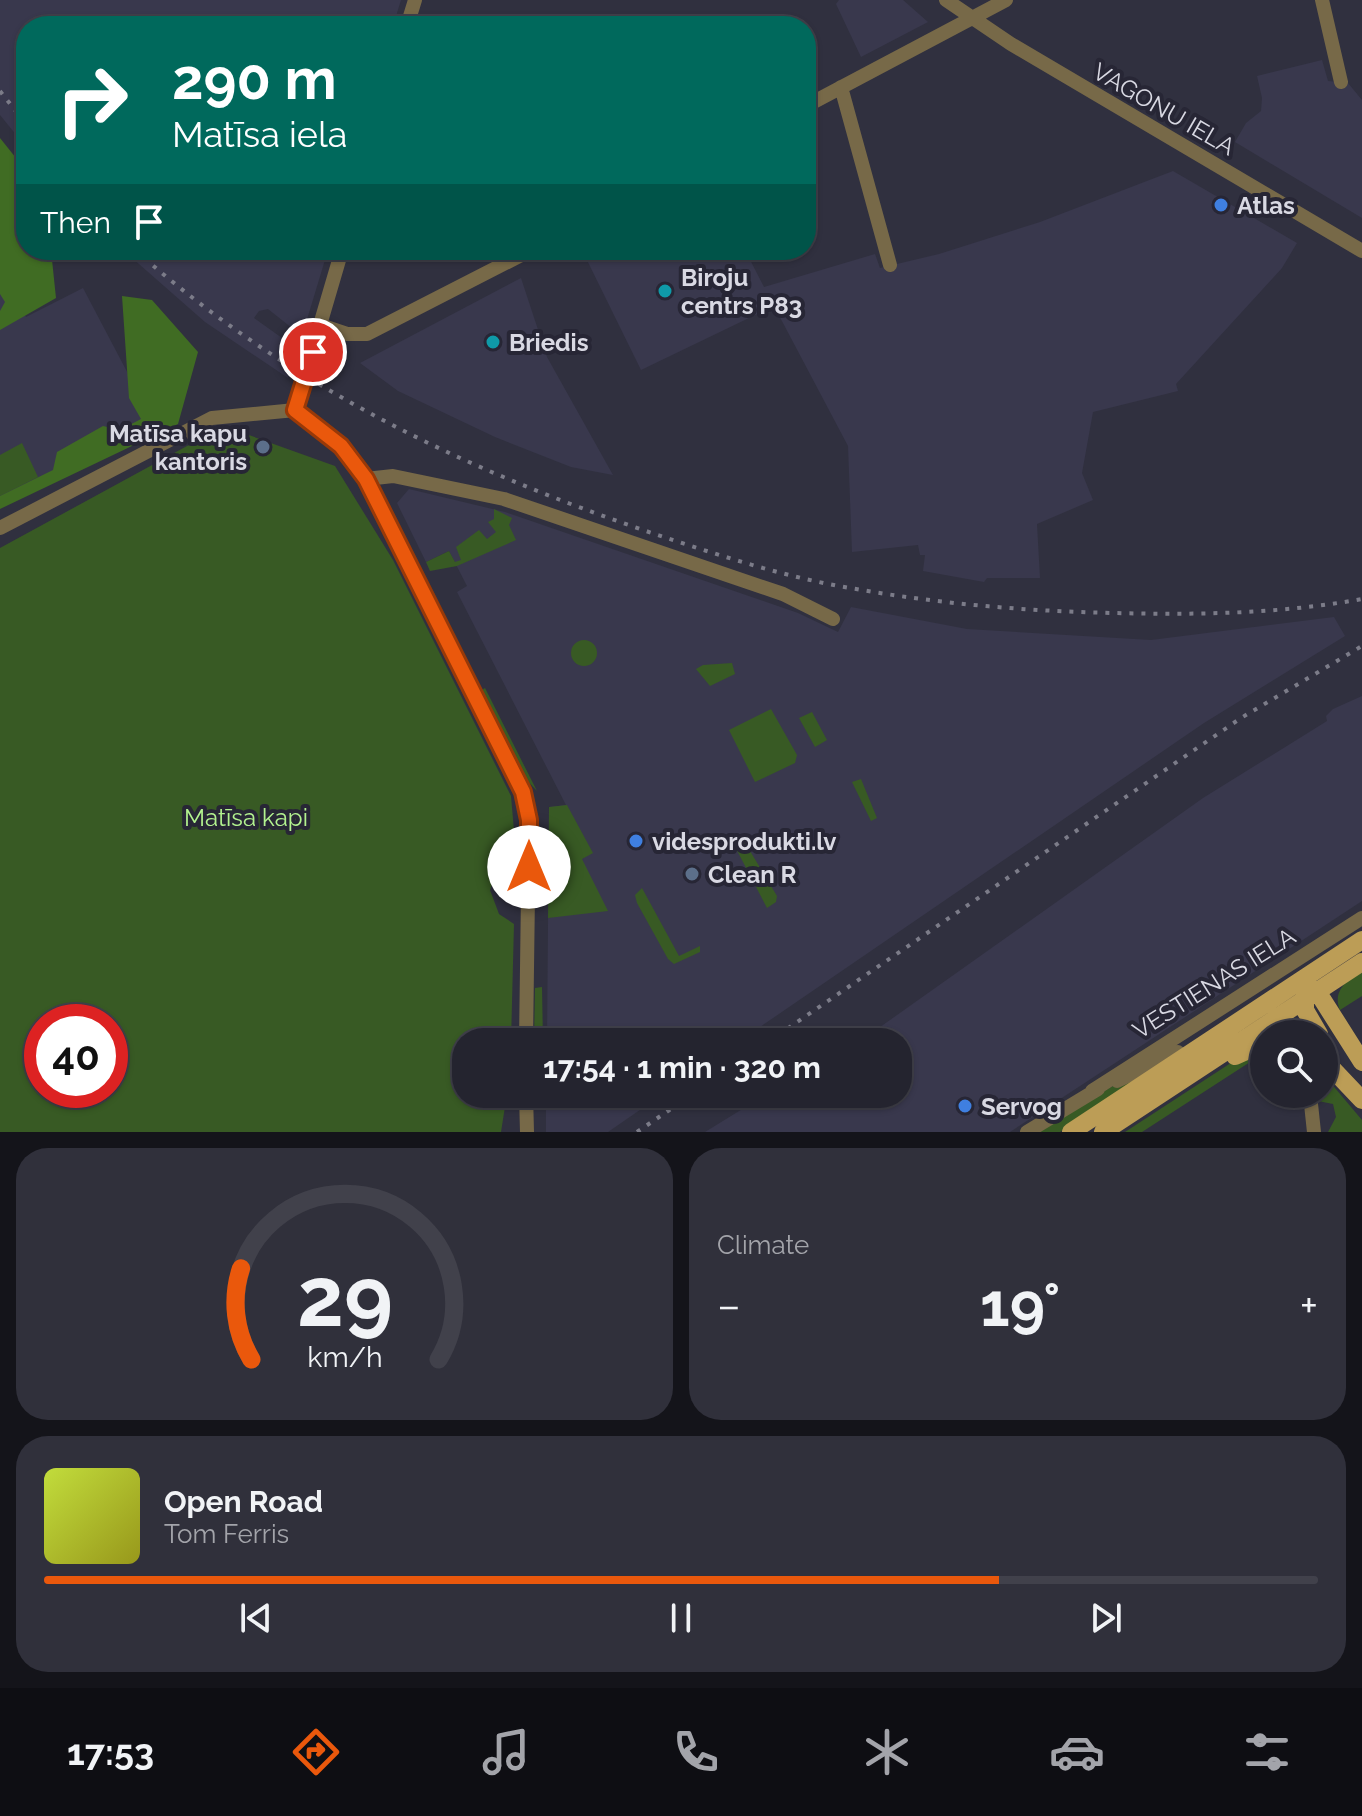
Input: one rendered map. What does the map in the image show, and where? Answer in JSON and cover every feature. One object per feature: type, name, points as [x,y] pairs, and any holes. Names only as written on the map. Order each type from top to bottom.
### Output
[{"type":"main road","name":"VESTIENAS IELA","points":[[1103,1132],[1200,1070],[1362,940]]},
{"type":"main road","name":"VESTIENAS IELA","points":[[1071,1132],[1198,1050],[1307,986],[1362,962]]},
{"type":"main road","points":[[1307,986],[1305,1010],[1311,1020]]},
{"type":"main road","points":[[1307,986],[1362,1062]]},
{"type":"main road","points":[[1200,1070],[1250,1049]]},
{"type":"main road","points":[[1338,1066],[1348,1083]]},
{"type":"main road","points":[[1338,1073],[1362,1100]]},
{"type":"street","name":"VAGONU IELA","points":[[946,0],[1094,94],[1362,251]]},
{"type":"street","points":[[816,101],[1006,0]]},
{"type":"street","points":[[1322,0],[1341,82]]},
{"type":"street","points":[[841,87],[890,265]]},
{"type":"street","points":[[295,410],[339,260]]},
{"type":"street","points":[[320,325],[347,334],[367,334],[511,260]]},
{"type":"street","points":[[0,528],[212,418],[295,410],[341,446],[366,479],[525,797],[529,852],[526,1028]]},
{"type":"street","points":[[366,479],[393,476],[504,499],[783,594],[833,619]]},
{"type":"street","name":"VESTIENAS IELA","points":[[1027,1132],[1362,918]]},
{"type":"street","name":"VESTIENAS IELA","points":[[1092,1091],[1181,1050],[1198,1050]]},
{"type":"street","points":[[526,1108],[527,1132]]},
{"type":"street","points":[[1311,1108],[1314,1132]]},
{"type":"shaded area","points":[[0,0],[401,0],[396,16],[16,16],[16,135],[0,115]]},
{"type":"shaded area","points":[[839,0],[903,0],[928,22],[861,57],[836,4]]},
{"type":"shaded area","points":[[1322,60],[1328,81],[1348,83],[1362,100],[1362,218],[1235,142],[1246,123],[1261,111],[1262,98],[1257,76]]},
{"type":"shaded area","points":[[1173,171],[1297,243],[1282,268],[1176,384],[1178,391],[1093,412],[1082,473],[1093,500],[1037,524],[1040,578],[987,578],[984,582],[923,571],[925,555],[920,555],[918,545],[852,552],[848,446],[774,306],[641,370],[587,260],[750,260],[764,287],[875,254],[880,268],[939,254],[1040,222]]},
{"type":"shaded area","points":[[134,260],[325,260],[302,336],[268,309],[259,311],[254,318],[296,348],[288,378],[205,322]]},
{"type":"shaded area","points":[[0,268],[26,317],[83,288],[155,425],[0,507]]},
{"type":"shaded area","points":[[521,278],[547,357],[613,475],[571,467],[495,437],[398,391],[360,363]]},
{"type":"shaded area","points":[[409,489],[505,512],[798,613],[838,632],[851,607],[967,629],[1151,640],[1334,617],[1345,636],[1204,723],[758,1028],[547,1028],[549,807],[566,805],[457,592],[467,586],[449,551],[426,562],[397,503]]},
{"type":"shaded area","points":[[1362,696],[1362,901],[1010,1132],[705,1132],[744,1108],[912,1108],[912,1028],[879,1028],[1203,798],[1327,721],[1326,716],[1333,709]]},
{"type":"shaded area","points":[[546,1108],[643,1108],[608,1132],[546,1132]]},
{"type":"green space","points":[[0,138],[16,158],[16,260],[52,260],[56,298],[0,330],[0,311],[5,302],[0,294]]},
{"type":"green space","points":[[122,296],[152,300],[198,352],[178,424],[0,509],[0,496],[53,470],[57,452],[103,426],[120,430],[141,419],[129,398]]},
{"type":"green space","name":"Matīsa kapi","points":[[232,429],[335,466],[393,560],[511,796],[516,854],[499,866],[490,890],[499,914],[514,924],[511,1028],[452,1028],[452,1108],[505,1108],[501,1132],[0,1132],[0,548],[187,446]]},
{"type":"green space","points":[[22,443],[38,477],[0,496],[0,455]]},
{"type":"green space","points":[[494,509],[512,518],[509,525],[516,540],[457,566],[430,571],[426,562],[449,551],[455,562],[461,560],[456,547],[479,530],[487,539],[496,532],[488,522],[494,519]]},
{"type":"green space","points":[[584,640],[594,643],[597,653],[594,663],[584,666],[574,663],[571,653],[574,643]]},
{"type":"green space","points":[[732,663],[735,674],[710,686],[696,669],[703,665]]},
{"type":"green space","points":[[485,688],[537,791],[522,775],[480,691]]},
{"type":"green space","points":[[771,709],[797,755],[795,763],[755,782],[729,730]]},
{"type":"green space","points":[[812,712],[827,740],[815,747],[799,718]]},
{"type":"green space","points":[[861,779],[877,818],[871,821],[852,782]]},
{"type":"green space","points":[[567,805],[593,853],[582,859],[608,911],[548,918],[549,807]]},
{"type":"green space","points":[[741,836],[777,896],[776,902],[767,908],[731,839]]},
{"type":"green space","points":[[642,888],[679,956],[700,946],[700,952],[674,964],[668,959],[637,903],[635,895]]},
{"type":"green space","points":[[1362,971],[1362,996],[1340,1010],[1339,992],[1346,982]]},
{"type":"green space","points":[[542,987],[543,1028],[534,1028],[535,988]]},
{"type":"green space","points":[[1250,1053],[1250,1062],[1142,1132],[1125,1132]]},
{"type":"green space","points":[[1134,1077],[1137,1082],[1060,1132],[1039,1132],[1111,1087]]},
{"type":"green space","points":[[1338,1092],[1362,1120],[1362,1132],[1328,1132],[1336,1117],[1334,1108],[1338,1108]]},
{"type":"railway","points":[[0,91],[16,111]]},
{"type":"railway","points":[[147,260],[253,342],[378,418],[511,480],[581,508],[753,565],[804,579],[888,594],[1048,611],[1143,614],[1237,612],[1300,608],[1362,599]]},
{"type":"railway","points":[[788,1028],[1241,718],[1362,646]]},
{"type":"railway","points":[[637,1132],[672,1108]]},
{"type":"place","name":"Atlas","points":[[1221,205]]},
{"type":"place","name":"Biroju centrs P83","points":[[665,291]]},
{"type":"place","name":"Briedis","points":[[493,342]]},
{"type":"place","name":"Matīsa kapu kantoris","points":[[263,447]]},
{"type":"place","name":"videsprodukti.lv","points":[[636,841]]},
{"type":"place","name":"Clean R","points":[[692,874]]},
{"type":"place","name":"Servog","points":[[965,1106]]},
{"type":"route","points":[[313,352],[295,410],[341,446],[366,479],[394,532],[523,792],[529,820],[529,867]]}]
